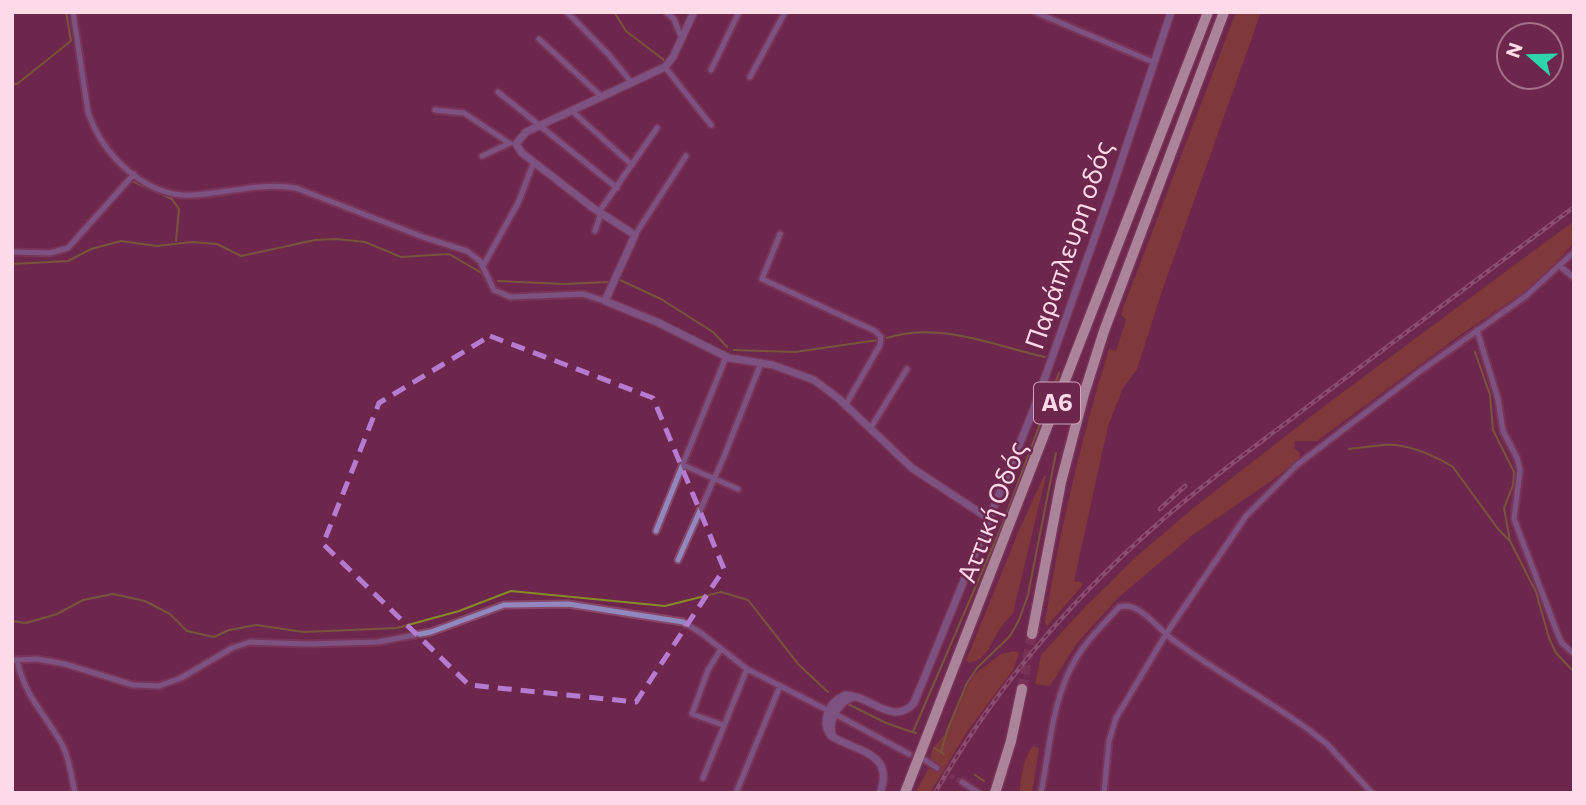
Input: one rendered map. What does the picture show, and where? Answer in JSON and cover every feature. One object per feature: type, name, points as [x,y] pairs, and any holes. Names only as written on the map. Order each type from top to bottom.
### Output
[{"type":"highway","name":"Αττική Οδός","points":[[905,793],[1208,12]]},
{"type":"highway","name":"Αττική Οδός","points":[[1032,634],[1061,482],[1091,371],[1224,12]]},
{"type":"highway","points":[[995,793],[1011,741],[1022,689]]},
{"type":"street","points":[[73,12],[88,112],[93,128],[111,154],[134,174],[158,187],[186,195],[280,185],[296,188],[423,237],[458,246],[473,254],[483,265],[494,290],[510,297],[583,294],[657,322],[738,361],[790,370],[814,380],[918,472],[988,517]]},
{"type":"street","points":[[567,12],[632,83]]},
{"type":"street","points":[[666,12],[674,19],[682,39]]},
{"type":"street","points":[[482,156],[513,144],[526,132],[665,67],[673,57],[694,12]]},
{"type":"street","points":[[711,70],[738,12]]},
{"type":"street","points":[[750,77],[785,12]]},
{"type":"street","points":[[1035,12],[1153,62]]},
{"type":"street","name":"Παράπλευρη οδός","points":[[832,713],[848,698],[860,697],[886,711],[898,714],[914,704],[1033,411],[1072,306],[1171,12]]},
{"type":"street","points":[[539,39],[602,97]]},
{"type":"street","points":[[665,67],[711,125]]},
{"type":"street","points":[[498,92],[617,188]]},
{"type":"street","points":[[435,110],[464,113],[513,144],[600,213],[635,235]]},
{"type":"street","points":[[572,111],[632,164]]},
{"type":"street","points":[[595,231],[600,213],[657,128]]},
{"type":"street","points":[[605,301],[635,235],[685,156]]},
{"type":"street","points":[[483,265],[518,203],[534,162]]},
{"type":"street","points":[[12,252],[50,253],[68,248],[134,174]]},
{"type":"street","points":[[780,234],[762,279],[875,331],[881,337],[880,345],[845,406]]},
{"type":"street","points":[[1104,793],[1109,741],[1116,718],[1222,548],[1263,496],[1297,465],[1526,296],[1574,252]]},
{"type":"street","points":[[1560,266],[1574,278]]},
{"type":"street","points":[[1477,330],[1498,400],[1503,431],[1520,470],[1514,519],[1557,632],[1562,643],[1574,654]]},
{"type":"street","points":[[656,531],[726,356]]},
{"type":"street","points":[[678,561],[761,363]]},
{"type":"street","points":[[870,429],[907,369]]},
{"type":"street","points":[[683,465],[738,489]]},
{"type":"street","points":[[75,793],[68,760],[60,741],[28,694],[15,660],[37,659],[65,663],[133,685],[159,686],[202,667],[240,644],[360,643],[406,638],[514,604],[585,606],[673,620],[688,625],[747,669],[909,754]]},
{"type":"street","points":[[1041,793],[1062,689],[1070,669],[1086,644],[1119,607],[1126,604],[1137,608],[1205,663],[1309,730],[1327,744],[1372,793]]},
{"type":"street","points":[[721,649],[708,670],[692,714],[723,725]]},
{"type":"street","points":[[702,778],[747,669]]},
{"type":"street","points":[[736,793],[780,686]]},
{"type":"street","points":[[832,713],[830,729],[837,740],[867,752],[880,762],[884,778],[880,793]]},
{"type":"street","points":[[925,760],[937,768]]},
{"type":"street","points":[[962,782],[979,793]]},
{"type":"highlighted area","points":[[490,336],[653,398],[724,569],[636,702],[469,685],[323,544],[379,403]]},
{"type":"shaded area","points":[[1236,12],[1261,12],[1137,369],[1123,388],[1108,426],[1074,581],[1083,583],[1082,586],[1047,626],[1045,622],[1064,519],[1109,349],[1116,351],[1126,320],[1121,314]]},
{"type":"shaded area","points":[[1574,221],[1574,243],[1539,280],[1317,441],[1295,441],[1294,448],[1300,453],[1299,458],[1278,476],[1194,534],[1120,596],[1077,643],[1050,686],[1035,684],[1041,655],[1136,557],[1192,509],[1327,404]]},
{"type":"shaded area","points":[[1044,476],[1013,613],[1000,628],[988,650],[980,659],[969,663],[966,661]]},
{"type":"shaded area","points":[[1014,651],[1019,653],[1013,670],[968,730],[930,793],[915,793],[930,766],[932,749],[948,731],[975,674],[1001,654]]},
{"type":"shaded area","points":[[1033,746],[1039,748],[1032,793],[1020,793],[1023,768]]},
{"type":"waterway","points":[[12,84],[17,84],[71,41],[66,12]]},
{"type":"waterway","points":[[614,12],[626,31],[664,60]]},
{"type":"waterway","points":[[134,182],[172,199],[179,209],[176,241]]},
{"type":"waterway","points":[[12,264],[68,261],[91,249],[121,241],[157,246],[192,242],[217,244],[241,256],[315,240],[337,239],[365,242],[401,257],[449,254],[485,275]]},
{"type":"waterway","points":[[620,280],[661,299],[713,332],[727,347]]},
{"type":"waterway","points":[[498,281],[564,284],[609,282]]},
{"type":"waterway","points":[[887,338],[907,333],[947,334],[1045,357]]},
{"type":"waterway","points":[[734,350],[795,352],[878,340]]},
{"type":"waterway","points":[[1475,352],[1490,395],[1493,430],[1514,472],[1513,485],[1504,508],[1510,541],[1536,592],[1556,653],[1574,672]]},
{"type":"waterway","points":[[916,733],[913,732],[1003,523],[1059,373]]},
{"type":"waterway","points":[[1349,449],[1401,446],[1428,454],[1453,467],[1498,529],[1510,541]]},
{"type":"waterway","points":[[941,752],[967,683],[977,668],[1010,636],[1019,620],[1028,595],[1056,453]]},
{"type":"waterway","points":[[12,621],[26,623],[57,614],[83,600],[113,594],[145,601],[170,614],[187,631],[214,637],[229,630],[256,625],[304,632],[397,628],[459,611],[511,591],[665,606],[721,592],[748,600],[799,665],[828,692]]},
{"type":"waterway","points":[[848,704],[886,723],[912,732]]},
{"type":"waterway","points":[[934,748],[944,754]]},
{"type":"waterway","points":[[975,775],[984,781]]},
{"type":"tunnel","points":[[1022,689],[1032,634]]},
{"type":"tunnel","points":[[937,768],[962,782]]},
{"type":"railway","points":[[935,793],[983,718],[1036,647],[1128,551],[1218,474],[1574,207]]},
{"type":"railway","points":[[1160,509],[1185,486]]}]
